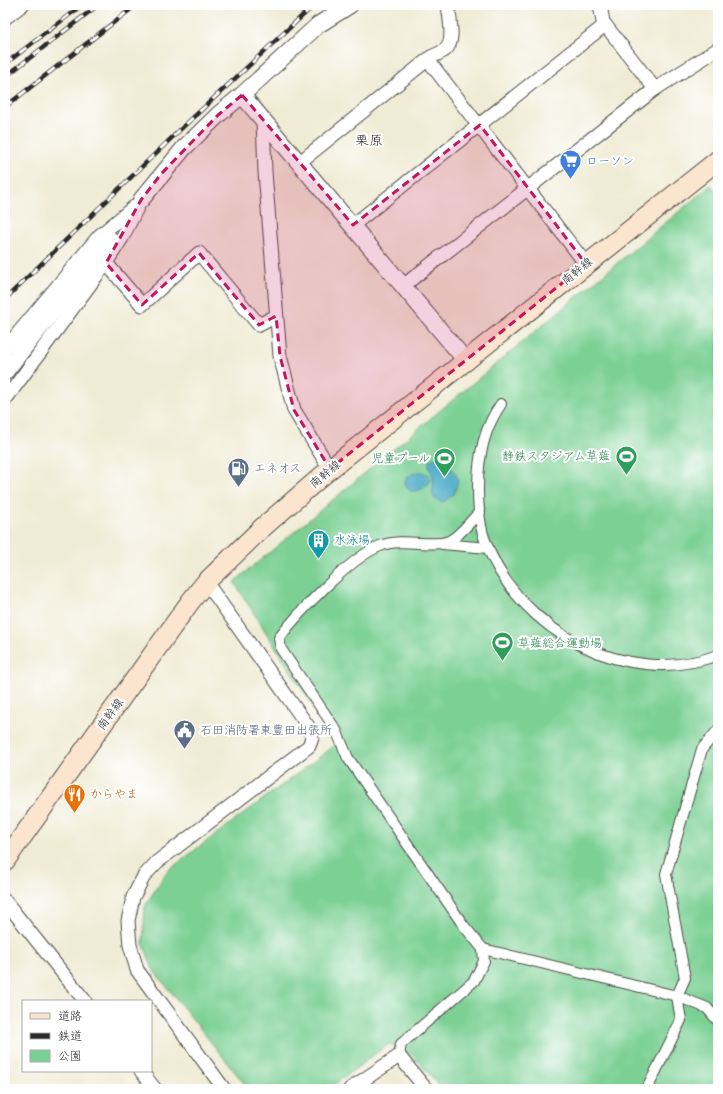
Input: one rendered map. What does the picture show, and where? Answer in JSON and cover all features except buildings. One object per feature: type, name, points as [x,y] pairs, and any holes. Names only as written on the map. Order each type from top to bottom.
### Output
[{"type":"main road","name":"南幹線","points":[[5,860],[190,602],[206,582],[262,528],[330,469],[467,362],[586,264],[717,164]]},
{"type":"street","points":[[5,18],[22,5]]},
{"type":"street","points":[[5,372],[184,148],[218,115],[318,25],[350,5]]},
{"type":"street","points":[[300,162],[428,60],[446,50],[450,43],[448,5]]},
{"type":"street","points":[[600,5],[603,22],[655,89]]},
{"type":"street","points":[[353,225],[605,25]]},
{"type":"street","points":[[403,286],[655,89],[718,49]]},
{"type":"street","points":[[428,60],[480,125],[586,264]]},
{"type":"street","points":[[242,95],[467,362]]},
{"type":"street","points":[[263,120],[264,172],[280,356],[294,410],[330,469]]},
{"type":"street","points":[[5,400],[106,263],[122,238],[141,200]]},
{"type":"street","points":[[5,349],[99,236],[125,216],[141,200]]},
{"type":"street","points":[[106,263],[142,305],[199,253],[258,325],[276,316]]},
{"type":"street","points":[[501,404],[490,422],[480,452],[478,473],[480,512],[488,548],[519,599],[556,631],[603,656],[647,664],[678,663],[718,654]]},
{"type":"street","points":[[441,544],[458,534],[480,512]]},
{"type":"street","points":[[426,1089],[399,1056],[400,1044],[474,981],[484,961],[483,949],[464,926],[348,758],[336,730],[281,649],[279,638],[291,622],[348,567],[370,551],[381,546],[407,541],[488,548]]},
{"type":"street","points":[[206,582],[310,729],[312,738],[309,746],[158,862],[144,876],[133,897],[128,921],[130,945],[137,970],[224,1089]]},
{"type":"street","points":[[647,1089],[681,1020],[677,996],[685,978],[666,874],[702,749],[718,730]]},
{"type":"street","points":[[5,901],[84,1000]]},
{"type":"street","points":[[483,949],[677,996],[707,1008],[718,1021]]},
{"type":"street","points":[[350,1089],[399,1056]]},
{"type":"street","points":[[141,1072],[155,1089]]},
{"type":"highlighted area","points":[[242,95],[353,225],[480,125],[586,264],[330,469],[294,410],[280,356],[276,316],[259,325],[199,253],[142,305],[106,263],[141,200],[161,174],[218,115]]},
{"type":"green space","name":"草薙総合運動場","points":[[711,185],[718,195],[718,1089],[443,1089],[412,1055],[389,1044],[328,1089],[252,1089],[247,1087],[154,971],[143,943],[145,906],[167,871],[337,744],[234,582]]},
{"type":"water","name":"児童プール","points":[[437,456],[445,460],[457,476],[458,481],[454,494],[443,502],[434,498],[432,492],[433,481],[429,461]]},
{"type":"water","name":"児童プール","points":[[421,472],[430,477],[429,483],[426,487],[416,491],[410,491],[405,484],[406,478],[412,474]]},
{"type":"railway","points":[[5,64],[82,5]]},
{"type":"railway","points":[[5,77],[98,5]]},
{"type":"railway","points":[[5,107],[136,5]]},
{"type":"railway","points":[[5,299],[184,126],[314,5]]},
{"type":"place","name":"ローソン","points":[[571,180]]},
{"type":"place","name":"静鉄スタジアム草薙","points":[[626,476]]},
{"type":"place","name":"児童プール","points":[[445,478]]},
{"type":"place","name":"エネオス","points":[[238,488]]},
{"type":"place","name":"水泳場","points":[[319,560]]},
{"type":"place","name":"草薙総合運動場","points":[[502,662]]},
{"type":"place","name":"石田消防署東豊田出張所","points":[[185,750]]},
{"type":"place","name":"からやま","points":[[75,814]]},
{"type":"district","name":"栗原","points":[[369,140]]}]
